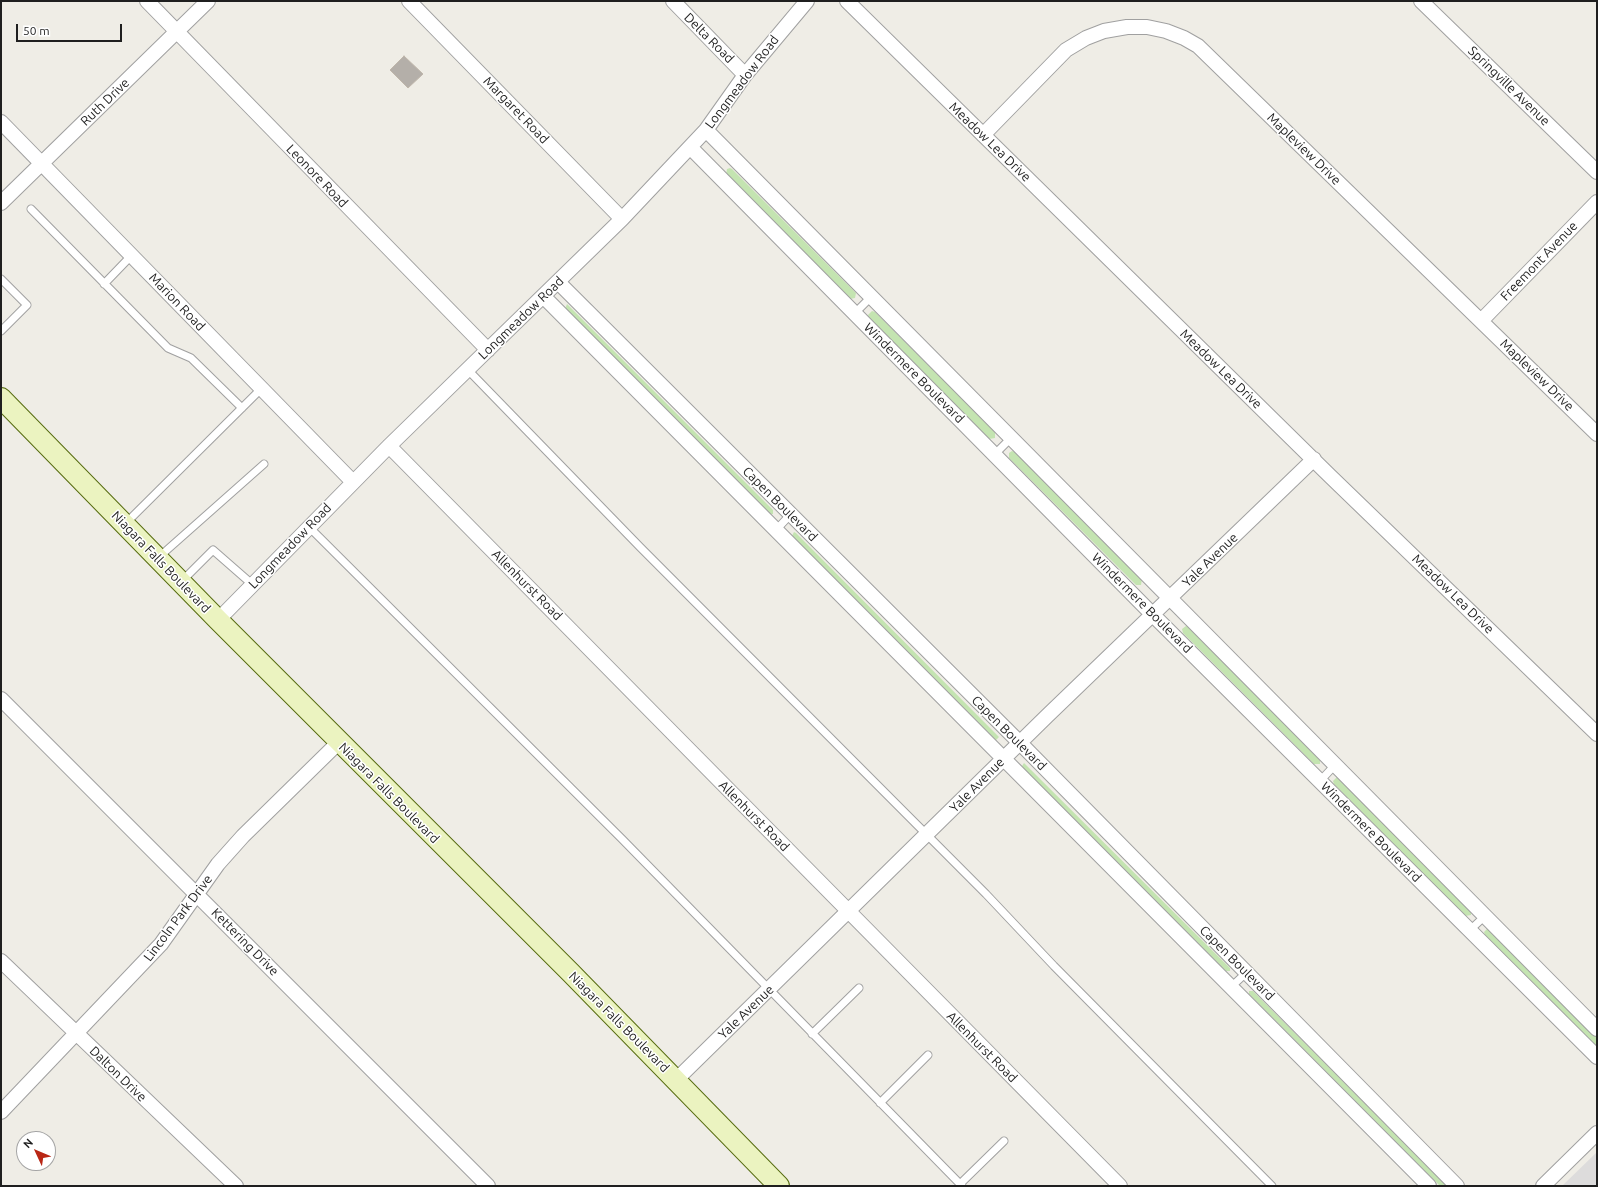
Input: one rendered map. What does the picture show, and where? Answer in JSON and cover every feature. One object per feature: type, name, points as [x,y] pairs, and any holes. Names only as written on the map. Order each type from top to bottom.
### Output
[{"type":"main road","name":"Niagara Falls Boulevard","points":[[1,398],[180,582],[676,1080],[771,1184]]},
{"type":"street","name":"Leonore Road","points":[[146,1],[488,350]]},
{"type":"street","name":"Ruth Drive","points":[[1,203],[208,1]]},
{"type":"street","name":"Margaret Road","points":[[409,1],[622,219]]},
{"type":"street","name":"Delta Road","points":[[673,1],[745,74]]},
{"type":"street","name":"Longmeadow Road","points":[[218,620],[389,446],[559,283],[622,219],[706,130],[745,74],[807,1]]},
{"type":"street","name":"Meadow Lea Drive","points":[[847,1],[1314,460],[1597,734]]},
{"type":"street","name":"Springville Avenue","points":[[1421,1],[1597,172]]},
{"type":"street","name":"Mapleview Drive","points":[[983,135],[1066,50],[1086,38],[1104,31],[1127,27],[1146,27],[1172,33],[1198,46],[1597,434]]},
{"type":"street","name":"Marion Road","points":[[1,122],[353,482]]},
{"type":"street","name":"Windermere Boulevard","points":[[706,130],[1597,1029]]},
{"type":"street","name":"Windermere Boulevard","points":[[690,147],[1153,615],[1597,1057]]},
{"type":"street","name":"Freemont Avenue","points":[[1481,321],[1597,202]]},
{"type":"street","name":"Capen Boulevard","points":[[559,283],[1020,743],[1457,1186]]},
{"type":"street","name":"Capen Boulevard","points":[[544,297],[1429,1186]]},
{"type":"street","name":"Allenhurst Road","points":[[389,446],[1120,1186]]},
{"type":"street","name":"Yale Avenue","points":[[676,1080],[1020,743],[1314,460]]},
{"type":"street","name":"Kettering Drive","points":[[1,699],[488,1186]]},
{"type":"street","name":"Lincoln Park Drive","points":[[1,1112],[161,944],[218,864],[243,836],[339,742]]},
{"type":"street","name":"Dalton Drive","points":[[1,961],[236,1186]]},
{"type":"street","points":[[1543,1186],[1597,1133]]},
{"type":"lane","points":[[31,209],[168,348],[192,358],[242,408]]},
{"type":"lane","points":[[104,284],[132,255]]},
{"type":"lane","points":[[1,279],[27,305],[1,331]]},
{"type":"lane","points":[[855,313],[871,297]]},
{"type":"lane","points":[[468,370],[640,547],[927,835],[1272,1186]]},
{"type":"lane","points":[[124,525],[262,388]]},
{"type":"lane","points":[[995,454],[1011,438]]},
{"type":"lane","points":[[158,559],[264,464]]},
{"type":"lane","points":[[776,530],[791,514]]},
{"type":"lane","points":[[309,527],[622,838],[961,1185],[1004,1142]]},
{"type":"lane","points":[[180,582],[213,550],[253,585]]},
{"type":"lane","points":[[1320,780],[1335,765]]},
{"type":"lane","points":[[1470,930],[1485,916]]},
{"type":"lane","points":[[1231,988],[1246,973]]},
{"type":"lane","points":[[812,1034],[859,988]]},
{"type":"lane","points":[[880,1102],[928,1055]]},
{"type":"shaded area","points":[[1597,1152],[1597,1186],[1562,1186]]},
{"type":"green space","points":[[730,168],[856,293],[855,298],[850,299],[726,175],[727,169]]},
{"type":"green space","points":[[567,304],[773,510],[773,514],[769,514],[565,309]]},
{"type":"green space","points":[[872,311],[875,312],[995,432],[995,438],[989,439],[869,318],[868,315]]},
{"type":"green space","points":[[1012,451],[1015,452],[1142,579],[1141,585],[1136,585],[1009,458],[1009,453]]},
{"type":"green space","points":[[794,532],[999,737],[996,740],[792,536]]},
{"type":"green space","points":[[1186,626],[1189,627],[1320,758],[1320,764],[1314,764],[1183,633],[1182,629]]},
{"type":"green space","points":[[1024,763],[1230,968],[1230,971],[1226,971],[1023,768],[1022,766]]},
{"type":"green space","points":[[1337,777],[1340,778],[1471,910],[1471,915],[1465,916],[1334,784],[1333,781]]},
{"type":"green space","points":[[1488,928],[1491,929],[1597,1036],[1597,1048],[1485,935],[1484,932]]},
{"type":"green space","points":[[1249,991],[1253,991],[1447,1186],[1440,1186],[1249,994]]},
{"type":"building","points":[[404,56],[423,74],[408,88],[390,70]]}]
